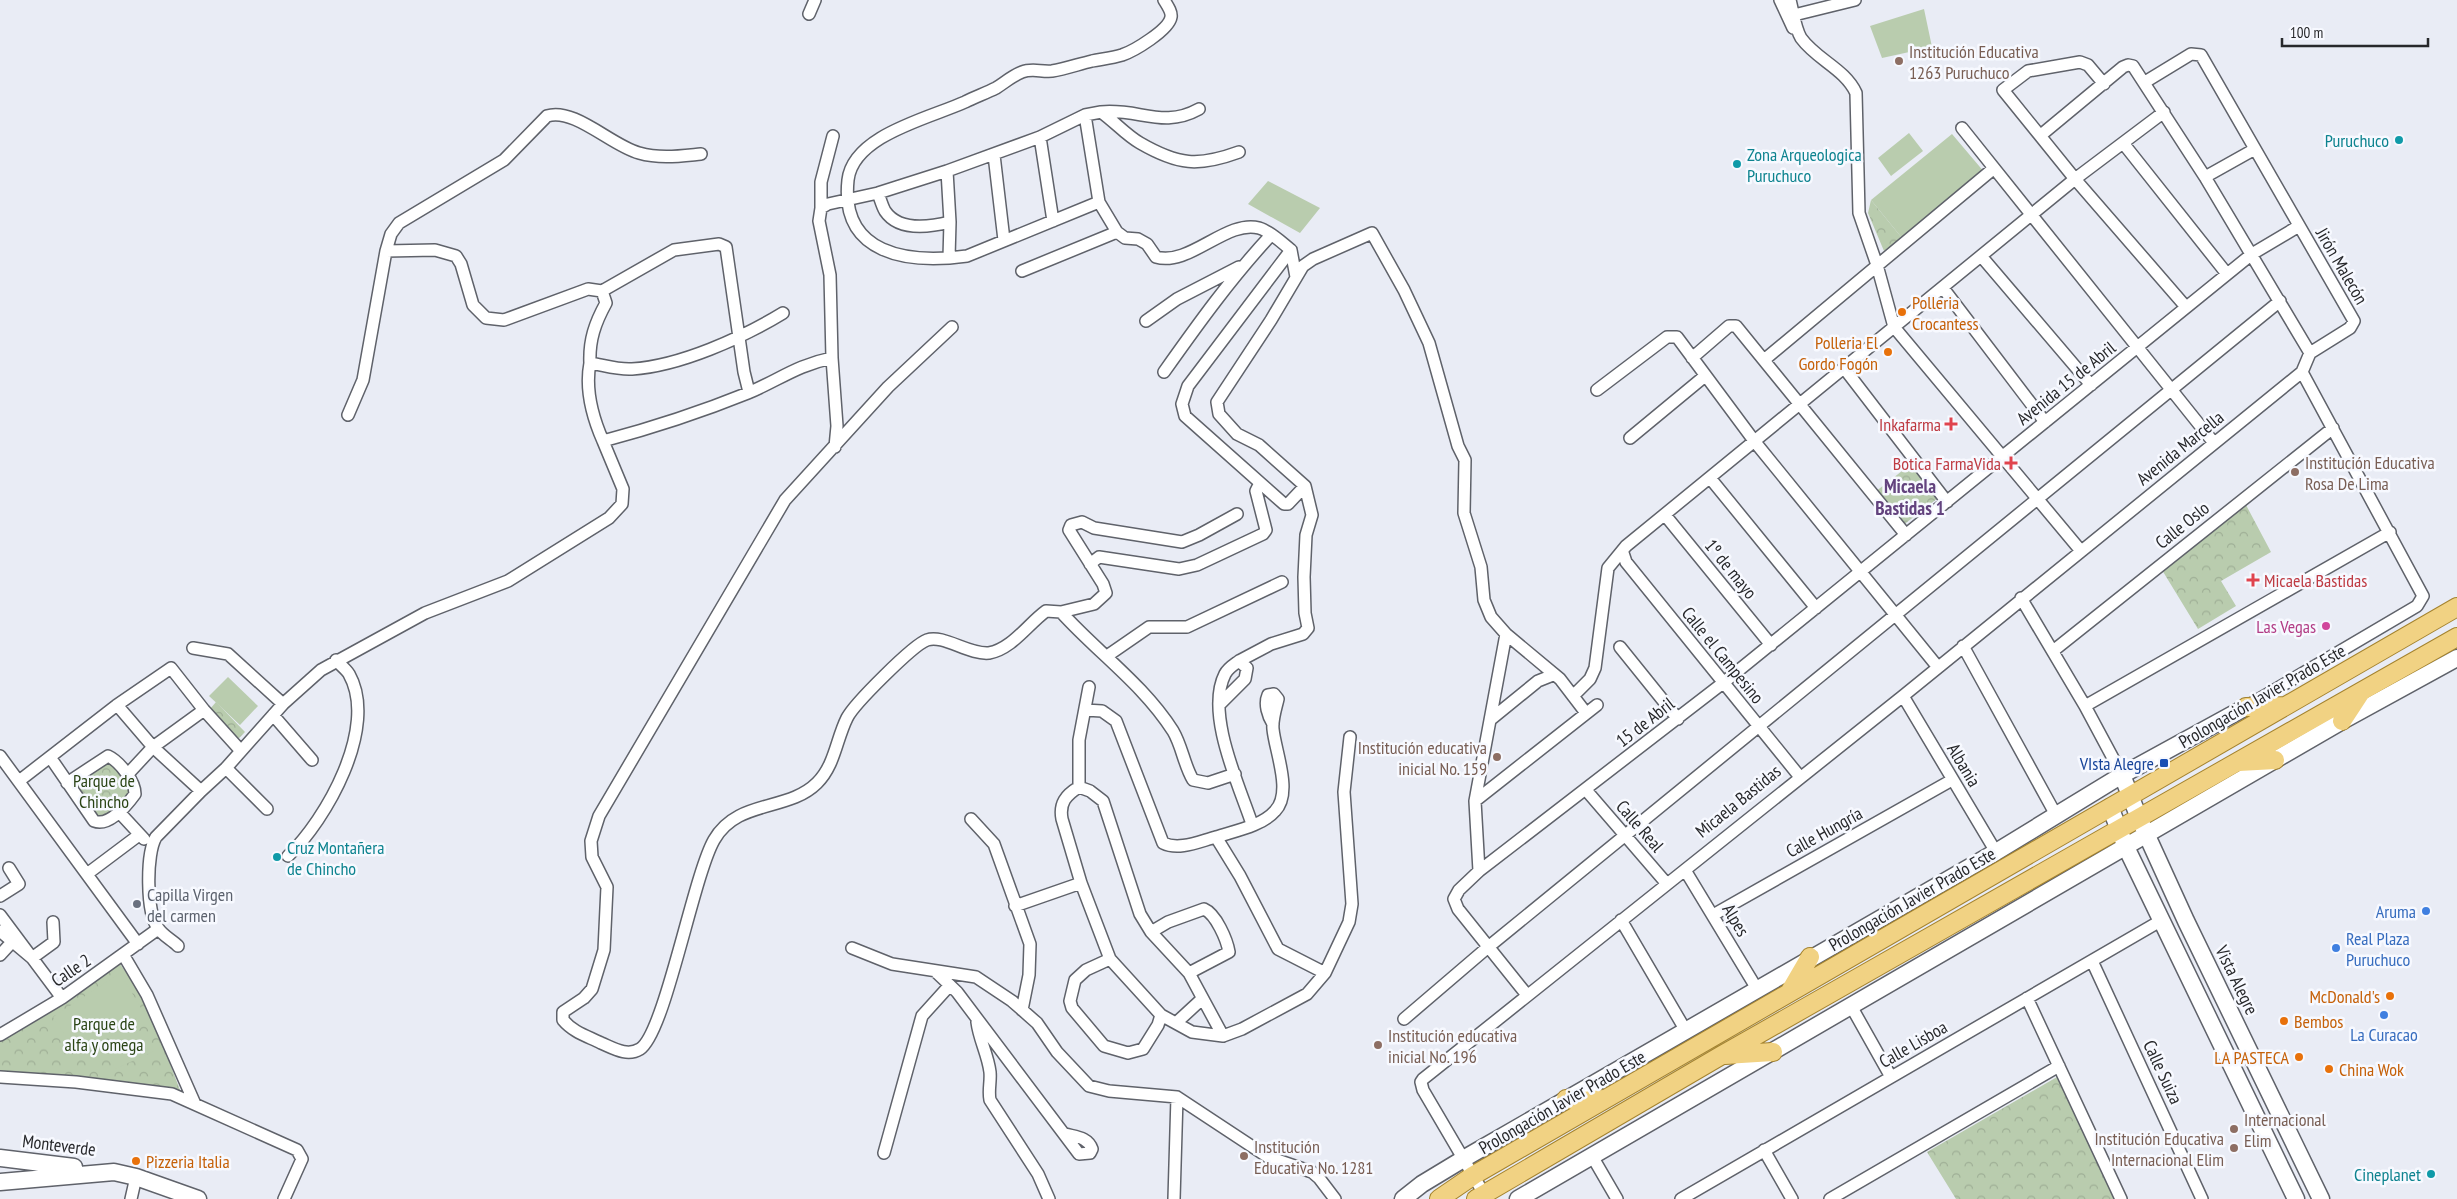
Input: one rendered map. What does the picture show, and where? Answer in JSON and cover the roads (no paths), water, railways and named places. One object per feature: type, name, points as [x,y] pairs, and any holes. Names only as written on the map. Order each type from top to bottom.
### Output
[{"type":"main road","name":"Prolongación Javier Prado Este","points":[[1439,1199],[1474,1175],[2457,607]]},
{"type":"main road","points":[[1482,1197],[1722,1055],[2457,637]]},
{"type":"main road","points":[[2342,721],[2362,690]]},
{"type":"main road","points":[[2246,707],[2288,706]]},
{"type":"main road","points":[[2236,762],[2275,760]]},
{"type":"main road","points":[[2174,769],[2164,787],[2166,794],[2174,798]]},
{"type":"main road","points":[[1789,994],[1810,957]]},
{"type":"main road","points":[[1722,1055],[1773,1052]]},
{"type":"main road","points":[[1566,1100],[1588,1101],[1610,1098]]},
{"type":"street","points":[[809,14],[815,0]]},
{"type":"street","points":[[1099,202],[967,256],[911,258],[880,249],[862,235],[853,222],[846,200],[849,172],[859,154],[883,137],[995,88],[1021,72],[1032,69],[1051,71],[1122,55],[1142,46],[1170,23],[1172,15],[1164,0]]},
{"type":"street","points":[[1780,0],[1791,25],[1814,51],[1852,83],[1856,94],[1859,213],[1877,265],[1894,328],[2081,551]]},
{"type":"street","points":[[1790,0],[1801,37]]},
{"type":"street","points":[[1794,15],[1855,0]]},
{"type":"street","name":"Jirón Malecón","points":[[2145,82],[2191,54],[2201,55],[2354,324],[2310,353]]},
{"type":"street","points":[[2104,84],[2088,65],[2080,62],[2028,71],[2004,89],[2004,91],[2075,179],[2186,308]]},
{"type":"street","points":[[2041,135],[2123,67],[2131,65],[2145,82],[2205,177],[2310,353],[2302,372],[2390,532],[2085,706]]},
{"type":"street","points":[[821,208],[828,204],[878,193],[947,172],[1040,137],[1085,115],[1118,110],[1164,120],[1185,117],[1199,110]]},
{"type":"street","points":[[1101,112],[1140,143],[1189,163],[1217,159],[1239,152]]},
{"type":"street","points":[[1573,696],[1590,679],[1595,668],[1608,568],[1611,562],[1623,553],[1626,546],[2075,179],[2164,112]]},
{"type":"street","points":[[348,416],[363,380],[386,251],[391,234],[399,223],[504,160],[547,116],[556,113],[576,120],[639,153],[672,157],[701,154]]},
{"type":"street","points":[[1085,115],[1099,202],[1117,232],[1125,238],[1138,239],[1147,244],[1156,257],[1164,260],[1180,256],[1241,228],[1259,228],[1291,250],[1296,277]]},
{"type":"street","points":[[1962,128],[2214,443]]},
{"type":"street","points":[[833,136],[821,182],[819,221],[830,275],[832,358],[837,426],[834,447]]},
{"type":"street","points":[[1040,137],[1053,220]]},
{"type":"street","points":[[2123,143],[2228,274]]},
{"type":"street","points":[[2205,177],[2255,149]]},
{"type":"street","points":[[994,155],[1004,240]]},
{"type":"street","points":[[1764,360],[1993,169]]},
{"type":"street","points":[[947,172],[950,222],[949,258]]},
{"type":"street","points":[[878,193],[885,212],[895,220],[910,226],[931,227],[950,222]]},
{"type":"street","name":"Avenida 15 de Abril","points":[[1860,573],[2252,254],[2299,226]]},
{"type":"street","points":[[1022,271],[1117,232]]},
{"type":"street","points":[[1252,824],[1224,742],[1220,704],[1222,686],[1226,673],[1240,661],[1271,644],[1302,634],[1308,628],[1305,613],[1304,577],[1306,535],[1312,515],[1305,486],[1259,445],[1237,434],[1219,414],[1217,402],[1271,320],[1303,266],[1313,259],[1367,234],[1374,236],[1429,343],[1458,446],[1465,460],[1464,513],[1481,568],[1484,600],[1491,617],[1506,634],[1560,679],[1586,713]]},
{"type":"street","points":[[1164,372],[1243,266],[1271,235]]},
{"type":"street","points":[[386,251],[435,250],[456,256],[461,264],[474,305],[486,318],[504,320],[588,289],[602,291],[674,250],[719,244],[726,247],[729,256],[738,337],[750,392]]},
{"type":"street","points":[[1291,250],[1188,386],[1182,404],[1184,416],[1286,505],[1305,486]]},
{"type":"street","points":[[1981,256],[2091,385]]},
{"type":"street","points":[[1146,322],[1177,299],[1243,266]]},
{"type":"street","points":[[1943,288],[2046,422]]},
{"type":"street","points":[[178,946],[158,929],[152,916],[150,903],[151,845],[200,791],[226,768],[283,704],[315,674],[336,660],[425,613],[508,581],[608,518],[622,504],[623,489],[595,422],[587,378],[590,363],[589,346],[593,331],[606,303],[602,291]]},
{"type":"street","points":[[1404,1019],[1487,948],[2280,301]]},
{"type":"street","points":[[590,363],[629,369],[655,366],[738,337],[783,314]]},
{"type":"street","points":[[1692,358],[1729,326],[1734,325],[1906,536]]},
{"type":"street","points":[[952,327],[910,365],[785,500],[599,816],[591,841],[592,857],[607,887],[604,950],[592,989],[584,998],[563,1012],[562,1020],[570,1029],[623,1052],[639,1050],[646,1043],[660,1009],[691,904],[714,840],[734,818],[750,810],[785,800],[808,790],[817,782],[829,766],[847,718],[866,694],[917,645],[928,639],[938,640],[974,652],[989,653],[1010,643],[1046,611],[1061,612],[1094,604],[1106,593],[1106,589],[1069,530],[1071,525],[1082,522],[1094,528],[1182,542],[1237,514]]},
{"type":"street","points":[[1597,390],[1670,336],[1677,337],[1755,442],[1937,666]]},
{"type":"street","points":[[603,441],[648,429],[750,392],[788,372],[814,362],[832,358]]},
{"type":"street","points":[[1844,368],[1947,502]]},
{"type":"street","name":"Avenida Marcella","points":[[2081,551],[2302,372]]},
{"type":"street","points":[[1630,438],[1705,376]]},
{"type":"street","name":"Calle Oslo","points":[[2053,651],[2333,428]]},
{"type":"street","points":[[1710,478],[1816,608]]},
{"type":"street","points":[[1090,564],[1099,557],[1180,569],[1197,564],[1263,534],[1266,530],[1266,524],[1256,491],[1260,483]]},
{"type":"street","name":"1º de mayo","points":[[1665,515],[1771,645]]},
{"type":"street","name":"Prolongación Javier Prado Este","points":[[1403,1199],[1422,1184],[1465,1158],[1686,1031],[1810,957],[1996,852],[2122,775],[2246,707],[2417,606],[2421,600],[2422,592],[2390,532]]},
{"type":"street","name":"Micaela Bastidas","points":[[1465,1158],[1423,1090],[1421,1082],[2081,551]]},
{"type":"street","name":"Calle el Campesino","points":[[1623,553],[1626,562],[1758,728],[1800,777]]},
{"type":"street","name":"15 de Abril","points":[[1487,948],[1458,909],[1454,899],[1459,890],[1479,871],[1723,684],[1860,573]]},
{"type":"street","points":[[1107,656],[1148,627],[1187,627],[1282,582]]},
{"type":"street","points":[[2021,598],[2085,706],[2122,775]]},
{"type":"street","points":[[1061,612],[1151,702],[1174,733],[1187,770],[1193,780],[1208,783],[1235,774]]},
{"type":"street","points":[[1479,871],[1475,801],[1506,634]]},
{"type":"street","points":[[1962,646],[2056,815]]},
{"type":"street","points":[[1620,647],[1678,719]]},
{"type":"street","points":[[193,648],[228,654],[283,704]]},
{"type":"street","points":[[1524,1198],[1592,1156],[2342,721],[2457,658]]},
{"type":"street","points":[[288,856],[305,840],[325,807],[351,751],[359,720],[357,697],[349,674],[336,660]]},
{"type":"street","points":[[1220,704],[1246,679],[1246,668],[1240,661]]},
{"type":"street","points":[[19,781],[117,706],[171,668],[204,710],[241,751]]},
{"type":"street","points":[[1490,720],[1538,681],[1553,675]]},
{"type":"street","points":[[1079,787],[1079,740],[1089,687]]},
{"type":"street","name":"Albania","points":[[1903,696],[1996,852]]},
{"type":"street","points":[[1475,801],[1597,705]]},
{"type":"street","points":[[117,706],[154,747],[200,791]]},
{"type":"street","points":[[127,775],[154,747],[204,710]]},
{"type":"street","points":[[1084,710],[1102,711],[1116,721],[1163,843],[1169,846],[1181,846],[1216,837],[1252,824],[1275,811],[1281,802],[1282,780],[1273,724]]},
{"type":"street","points":[[273,715],[312,760]]},
{"type":"street","points":[[1079,787],[1065,798],[1060,811],[1081,883],[1110,959],[1161,1015],[1192,1032],[1223,1036],[1242,1029],[1307,994],[1325,972],[1349,922],[1352,904],[1344,792],[1350,737]]},
{"type":"street","points":[[0,756],[138,944]]},
{"type":"street","points":[[50,757],[67,783],[94,821],[104,822],[119,812],[135,794],[135,789],[127,775],[108,756],[67,783]]},
{"type":"street","points":[[226,768],[267,809]]},
{"type":"street","name":"Vista Alegre","points":[[2122,775],[2139,818],[2186,920],[2321,1199]]},
{"type":"street","name":"Calle Hungría","points":[[1713,915],[1952,780]]},
{"type":"street","points":[[1079,787],[1090,791],[1103,801],[1140,914],[1151,932],[1189,973],[1223,1036]]},
{"type":"street","name":"Calle Real","points":[[1586,790],[1667,884]]},
{"type":"street","points":[[2110,807],[2126,847],[2296,1199]]},
{"type":"street","points":[[119,812],[139,835],[151,845]]},
{"type":"street","points":[[971,819],[994,844],[1030,944],[1029,975],[1022,1010]]},
{"type":"street","points":[[87,874],[139,835]]},
{"type":"street","points":[[1216,837],[1240,876],[1278,949],[1325,972]]},
{"type":"street","points":[[0,896],[19,884],[9,868]]},
{"type":"street","name":"Alpes","points":[[1685,870],[1757,989]]},
{"type":"street","points":[[1015,906],[1081,883]]},
{"type":"street","points":[[2150,895],[2151,889],[2156,884],[2166,883],[2171,887]]},
{"type":"street","points":[[1151,932],[1168,922],[1204,909],[1210,912],[1228,946],[1229,952],[1189,973]]},
{"type":"street","points":[[0,914],[62,998]]},
{"type":"street","points":[[1621,920],[1686,1031]]},
{"type":"street","points":[[2165,925],[2186,920]]},
{"type":"street","points":[[32,958],[54,942],[53,922]]},
{"type":"street","name":"Calle Lisboa","points":[[1681,1199],[1702,1194],[1764,1150],[2092,960],[2165,925]]},
{"type":"street","name":"Calle 2","points":[[0,1035],[62,998],[124,956],[158,929]]},
{"type":"street","points":[[0,931],[32,958]]},
{"type":"street","points":[[0,955],[12,942]]},
{"type":"street","points":[[852,948],[892,964],[976,977],[1037,1023],[1057,1052],[1089,1086],[1109,1091],[1177,1097],[1268,1157],[1312,1172],[1335,1199]]},
{"type":"street","points":[[1487,948],[1527,995]]},
{"type":"street","points":[[124,956],[144,989],[195,1104]]},
{"type":"street","points":[[1110,959],[1086,970],[1075,980],[1070,1001],[1072,1008],[1099,1043],[1128,1053],[1143,1049],[1158,1025],[1161,1015]]},
{"type":"street","name":"Calle Suiza","points":[[2092,960],[2202,1199]]},
{"type":"street","points":[[935,971],[950,985],[1065,1134]]},
{"type":"street","points":[[884,1153],[922,1016],[950,985]]},
{"type":"street","points":[[2027,998],[2121,1199]]},
{"type":"street","points":[[1176,1023],[1202,999]]},
{"type":"street","points":[[1851,1006],[1892,1077]]},
{"type":"street","points":[[977,1020],[979,1036],[990,1074],[988,1091],[990,1100],[1038,1174],[1049,1199]]},
{"type":"street","points":[[1830,1199],[2059,1066]]},
{"type":"street","points":[[0,1077],[76,1082],[158,1092],[182,1097],[297,1150],[302,1159],[285,1196],[297,1199]]},
{"type":"street","points":[[1174,1199],[1177,1097]]},
{"type":"street","points":[[2274,1156],[2284,1157],[2288,1154],[2292,1146],[2292,1140]]},
{"type":"street","points":[[1764,1150],[1792,1199]]},
{"type":"street","points":[[1592,1156],[1618,1199]]},
{"type":"street","name":"Monteverde","points":[[0,1158],[114,1172]]},
{"type":"street","points":[[1465,1158],[1482,1197]]},
{"type":"street","points":[[0,1182],[114,1172],[136,1177],[198,1199]]},
{"type":"street","points":[[131,1199],[136,1177]]},
{"type":"street","points":[[1395,1199],[1422,1184]]},
{"type":"place","name":"Institución Educativa 1263 Puruchuco","points":[[1899,61]]},
{"type":"place","name":"Puruchuco","points":[[2399,140]]},
{"type":"place","name":"Zona Arqueologica Puruchuco","points":[[1737,164]]},
{"type":"place","name":"Polleria Crocantess","points":[[1902,312]]},
{"type":"place","name":"Polleria El Gordo Fogón","points":[[1888,352]]},
{"type":"place","name":"Inkafarma","points":[[1951,424]]},
{"type":"place","name":"Botica FarmaVida","points":[[2011,463]]},
{"type":"place","name":"Institución Educativa Rosa De Lima","points":[[2295,472]]},
{"type":"place","name":"Micaela Bastidas","points":[[2253,580]]},
{"type":"place","name":"Las Vegas","points":[[2326,626]]},
{"type":"place","name":"Institución educativa inicial No. 159","points":[[1497,757]]},
{"type":"place","name":"VIsta Alegre","points":[[2164,763]]},
{"type":"place","name":"Cruz Montañera de Chincho","points":[[277,857]]},
{"type":"place","name":"Capilla Virgen del carmen","points":[[137,904]]},
{"type":"place","name":"Aruma","points":[[2426,911]]},
{"type":"place","name":"Real Plaza Puruchuco","points":[[2336,948]]},
{"type":"place","name":"McDonald's","points":[[2390,996]]},
{"type":"place","name":"La Curacao","points":[[2384,1015]]},
{"type":"place","name":"Bembos","points":[[2284,1021]]},
{"type":"place","name":"Institución educativa inicial No. 196","points":[[1378,1045]]},
{"type":"place","name":"LA PASTECA","points":[[2299,1057]]},
{"type":"place","name":"China Wok","points":[[2329,1069]]},
{"type":"place","name":"Internacional Elim","points":[[2234,1129]]},
{"type":"place","name":"Institución Educativa Internacional Elim","points":[[2234,1148]]},
{"type":"place","name":"Institución Educativa No. 1281","points":[[1244,1156]]},
{"type":"place","name":"Pizzeria Italia","points":[[136,1161]]},
{"type":"place","name":"Cineplanet","points":[[2431,1174]]},
{"type":"district","name":"Micaela Bastidas 1","points":[[1910,497]]},
{"type":"park label","name":"Parque de Chincho","points":[[104,790]]},
{"type":"park label","name":"Parque de alfa y omega","points":[[104,1033]]}]
